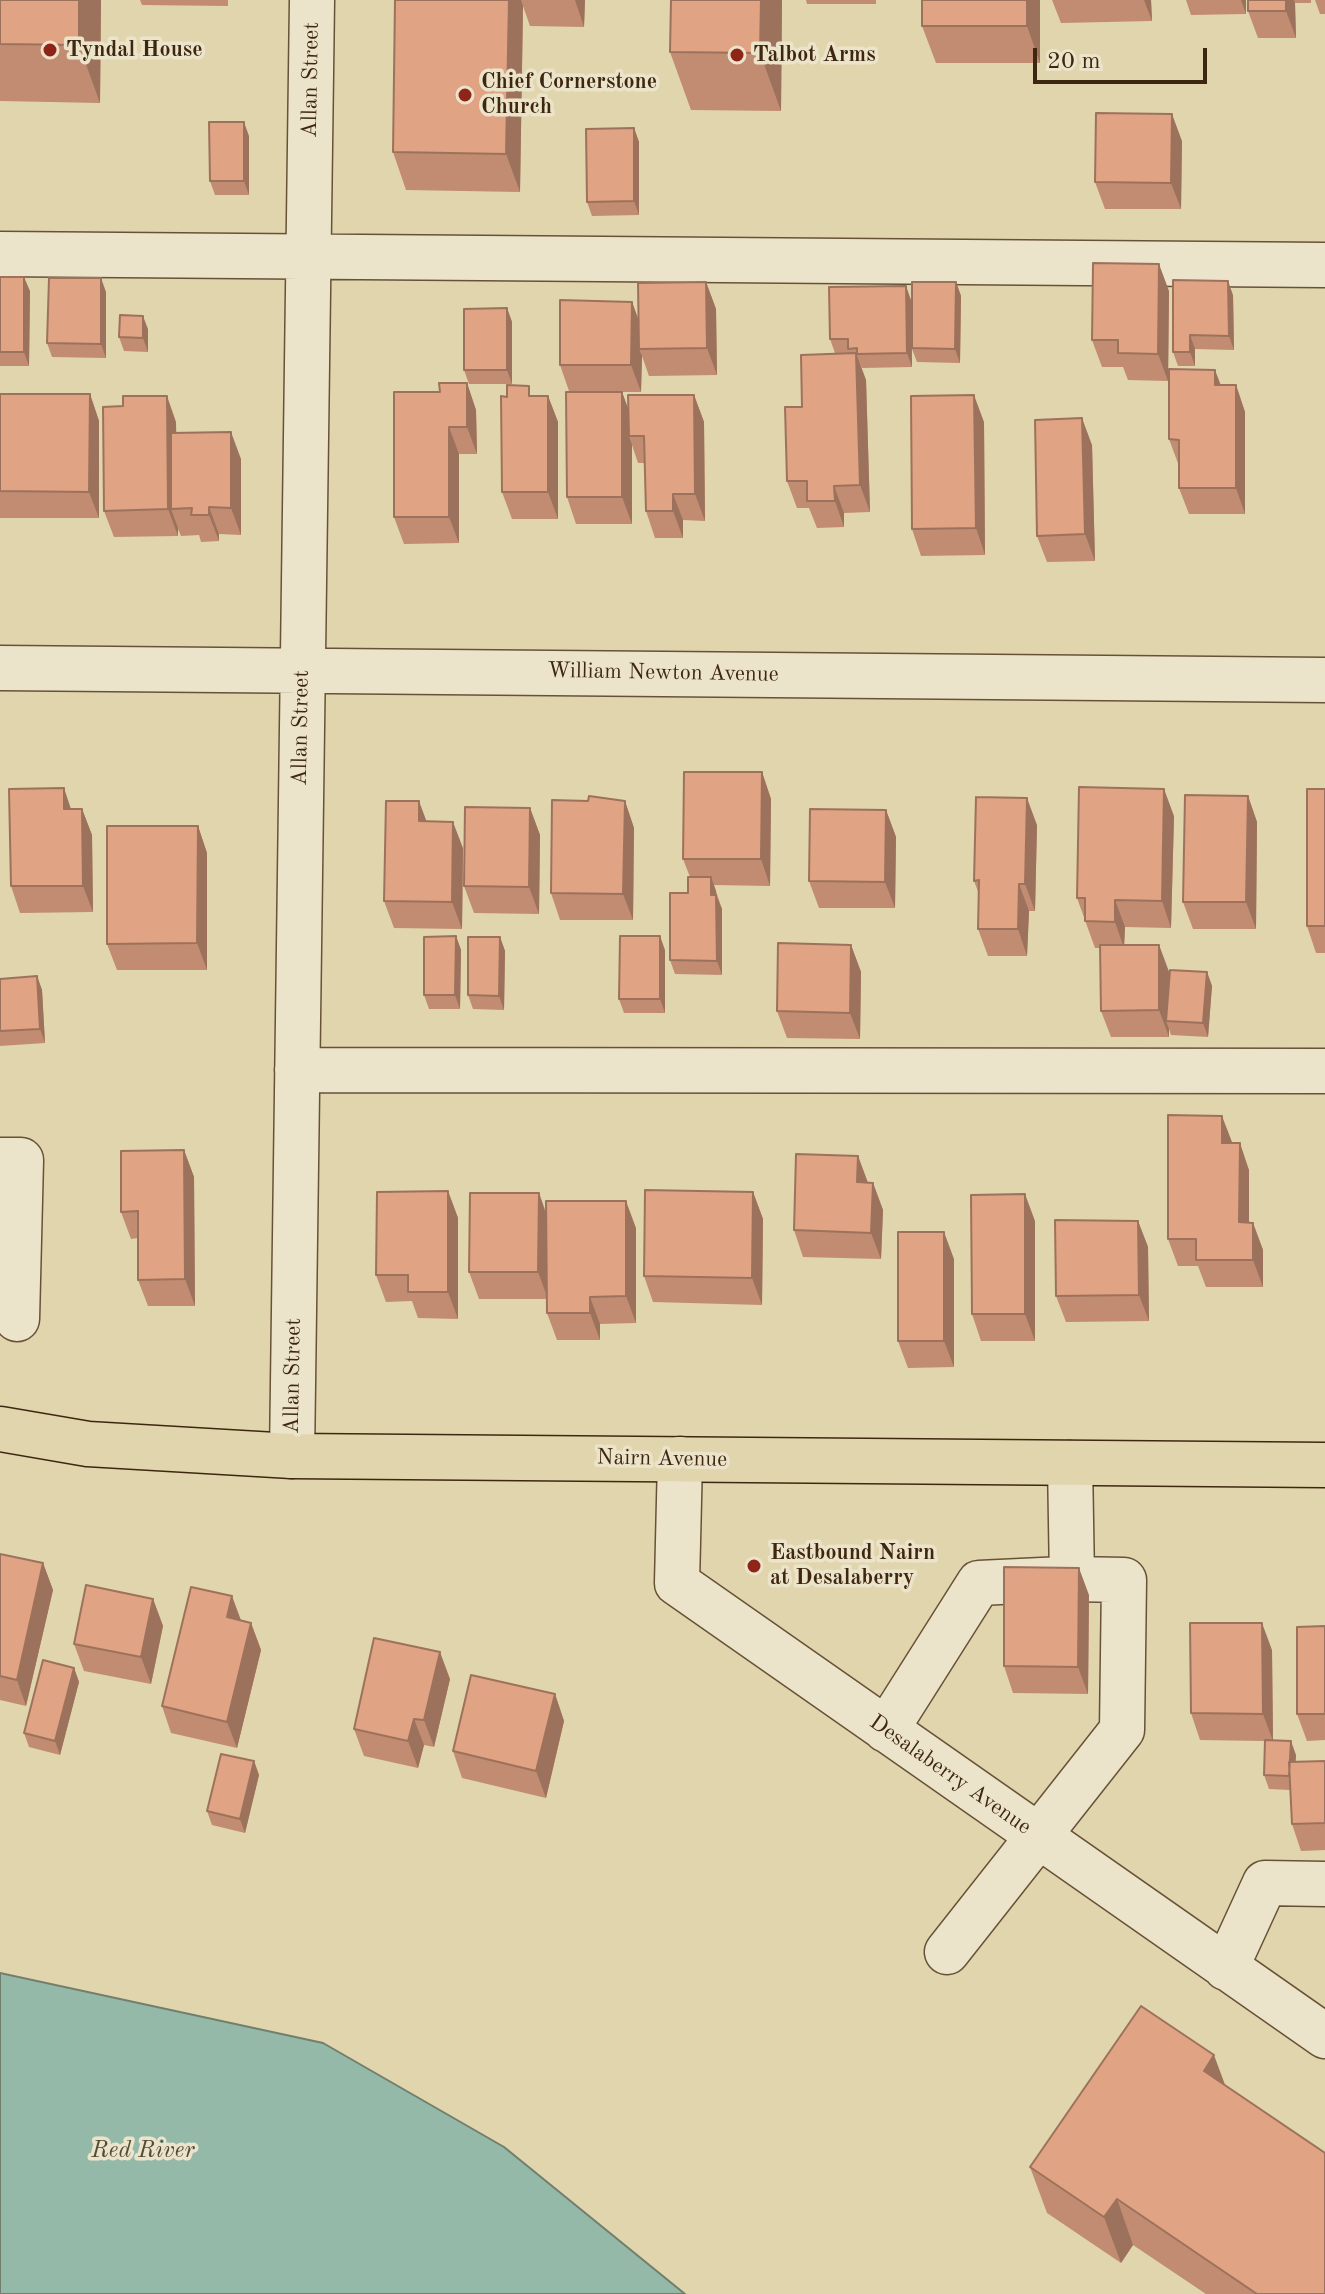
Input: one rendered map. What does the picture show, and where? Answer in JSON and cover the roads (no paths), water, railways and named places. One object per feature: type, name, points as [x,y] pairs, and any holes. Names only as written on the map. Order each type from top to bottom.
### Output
[{"type":"main road","name":"Nairn Avenue","points":[[0,1429],[88,1444],[292,1456],[1325,1465]]},
{"type":"street","name":"Allan Street","points":[[292,1456],[312,0]]},
{"type":"street","points":[[0,254],[1325,265]]},
{"type":"street","name":"William Newton Avenue","points":[[0,668],[1325,680]]},
{"type":"street","points":[[297,1070],[1325,1071]]},
{"type":"street","points":[[0,1160],[21,1160],[17,1319]]},
{"type":"street","name":"Desalaberry Avenue","points":[[680,1459],[677,1583],[1325,2036]]},
{"type":"street","points":[[1070,1463],[1072,1579]]},
{"type":"street","points":[[886,1730],[979,1583],[1124,1580],[1122,1730],[947,1952]]},
{"type":"street","points":[[1226,1968],[1265,1883],[1325,1884]]},
{"type":"water","name":"Red River","points":[[0,1973],[323,2043],[504,2147],[685,2294],[0,2294]]},
{"type":"place","name":"Tyndal House","points":[[50,50]]},
{"type":"place","name":"Talbot Arms","points":[[737,55]]},
{"type":"place","name":"Chief Cornerstone Church","points":[[465,95]]},
{"type":"place","name":"Eastbound Nairn at Desalaberry","points":[[754,1566]]}]
